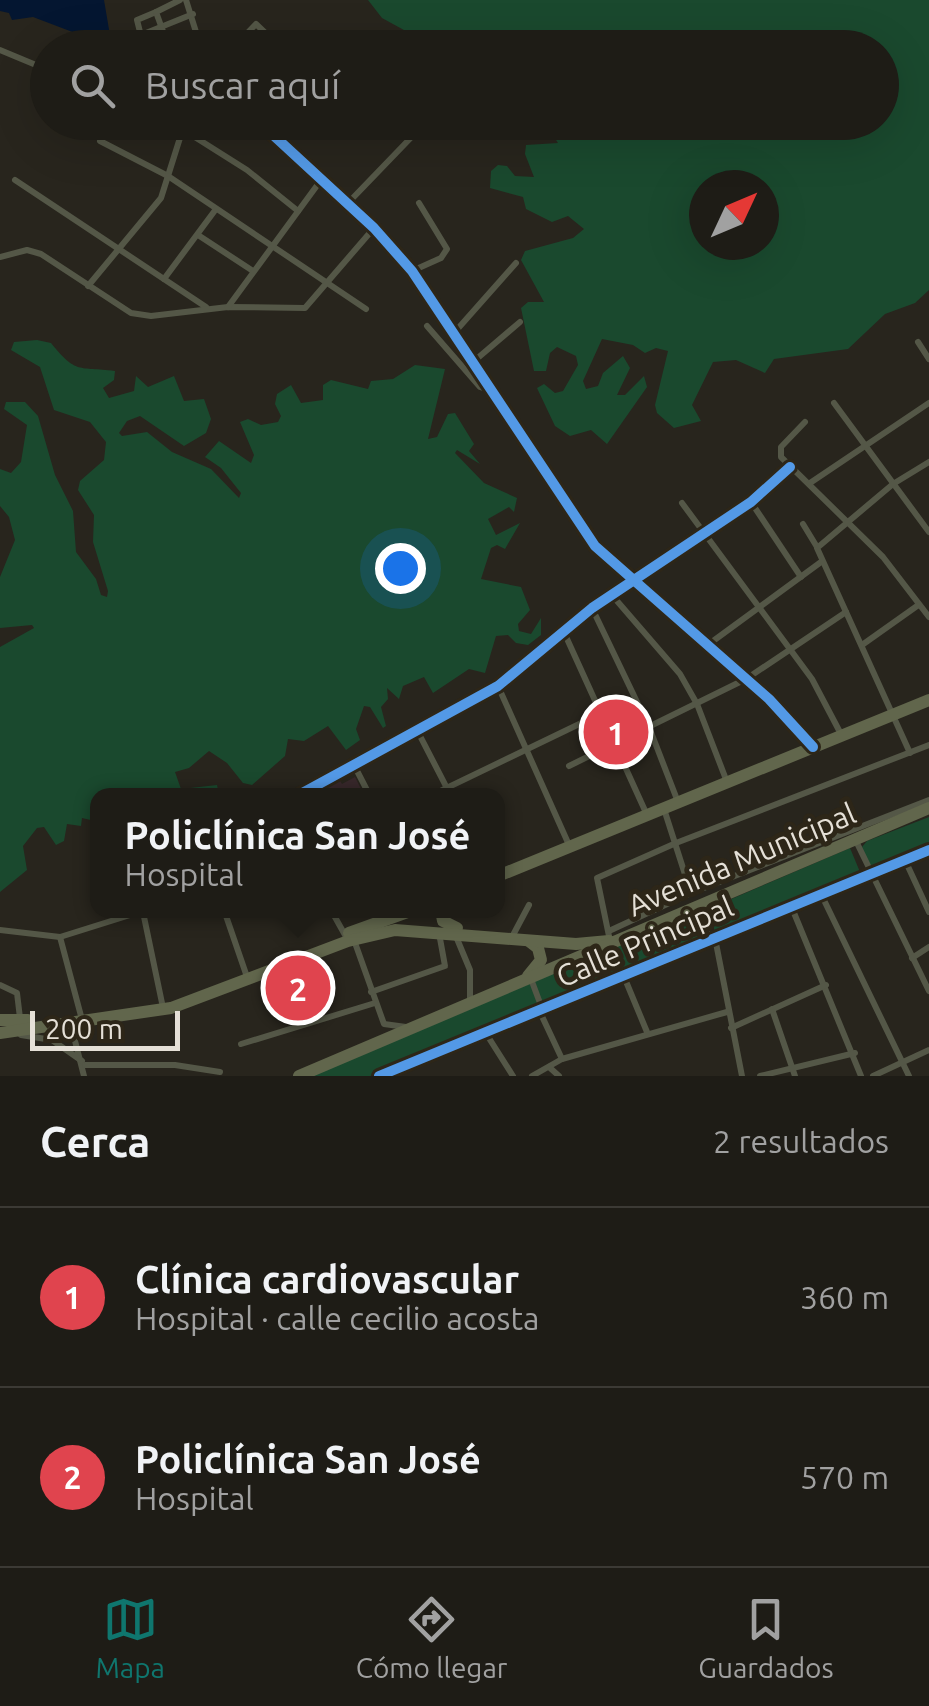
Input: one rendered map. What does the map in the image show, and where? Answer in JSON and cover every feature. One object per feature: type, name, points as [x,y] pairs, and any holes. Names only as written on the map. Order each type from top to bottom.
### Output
[{"type":"highway","points":[[505,873],[929,700]]},
{"type":"highway","name":"Avenida Municipal","points":[[291,1076],[531,980],[692,900],[929,808]]},
{"type":"highway","points":[[0,1034],[171,1008],[394,918]]},
{"type":"highway","points":[[432,918],[432,931]]},
{"type":"highway","points":[[444,918],[446,924],[483,935]]},
{"type":"highway","points":[[0,1020],[82,1020],[162,1003],[349,937],[395,930],[576,944],[612,938]]},
{"type":"highway","name":"Avenida Municipal","points":[[299,1076],[536,970],[541,960],[538,948],[517,938]]},
{"type":"street","points":[[140,30],[138,19],[183,0],[193,14],[197,30]]},
{"type":"street","points":[[156,12],[164,28]]},
{"type":"street","points":[[157,30],[193,14]]},
{"type":"street","points":[[0,50],[30,62]]},
{"type":"street","points":[[88,286],[161,198],[179,140]]},
{"type":"street","points":[[204,140],[298,211]]},
{"type":"street","points":[[279,140],[374,228],[412,270],[582,531],[709,644],[813,747]]},
{"type":"street","points":[[348,203],[409,140]]},
{"type":"street","points":[[100,141],[168,176],[366,310]]},
{"type":"street","points":[[15,180],[207,308]]},
{"type":"street","points":[[228,307],[322,180]]},
{"type":"street","points":[[412,270],[446,253],[419,203]]},
{"type":"street","points":[[164,279],[216,209]]},
{"type":"street","points":[[0,257],[34,251],[142,316],[207,308],[305,308],[374,228]]},
{"type":"street","points":[[198,234],[253,271]]},
{"type":"street","points":[[454,334],[516,262]]},
{"type":"street","points":[[472,362],[520,322]]},
{"type":"street","points":[[427,326],[480,387],[491,391]]},
{"type":"street","points":[[918,342],[929,359]]},
{"type":"street","points":[[834,403],[928,530]]},
{"type":"street","points":[[809,483],[929,403]]},
{"type":"street","points":[[805,422],[779,452],[883,558],[929,617]]},
{"type":"street","points":[[817,546],[850,523],[892,484],[929,462]]},
{"type":"street","points":[[312,788],[498,686],[592,608],[751,502],[790,467]]},
{"type":"street","points":[[751,502],[802,577]]},
{"type":"street","points":[[682,503],[812,679],[842,736]]},
{"type":"street","points":[[803,524],[896,714],[910,752]]},
{"type":"street","points":[[709,644],[822,562]]},
{"type":"street","points":[[611,594],[668,658],[698,704],[727,782]]},
{"type":"street","points":[[862,645],[917,606]]},
{"type":"street","points":[[592,608],[649,727],[678,802]]},
{"type":"street","points":[[569,766],[746,679],[846,612]]},
{"type":"street","points":[[563,630],[647,815]]},
{"type":"street","points":[[498,686],[569,846]]},
{"type":"street","points":[[417,730],[446,787],[600,714]]},
{"type":"street","points":[[612,938],[598,878],[676,843],[929,745]]},
{"type":"street","points":[[354,765],[366,788]]},
{"type":"street","points":[[692,900],[929,800]]},
{"type":"street","points":[[664,808],[692,900],[713,939],[742,1076]]},
{"type":"street","points":[[855,839],[929,991]]},
{"type":"street","name":"Calle Principal","points":[[379,1076],[625,979],[929,850]]},
{"type":"street","points":[[904,860],[929,912]]},
{"type":"street","points":[[822,896],[909,1076]]},
{"type":"street","points":[[517,938],[528,904]]},
{"type":"street","points":[[792,908],[855,1053],[861,1076]]},
{"type":"street","points":[[0,930],[60,937],[121,918]]},
{"type":"street","points":[[145,918],[162,1003]]},
{"type":"street","points":[[227,918],[246,974]]},
{"type":"street","points":[[336,918],[349,937],[384,1024],[406,1027]]},
{"type":"street","points":[[371,992],[445,966],[432,931]]},
{"type":"street","points":[[454,933],[470,970],[470,1000]]},
{"type":"street","points":[[60,937],[82,1020],[74,1037],[84,1076]]},
{"type":"street","points":[[912,958],[929,947]]},
{"type":"street","points":[[625,979],[646,1032]]},
{"type":"street","points":[[531,980],[562,1059]]},
{"type":"street","points":[[0,984],[19,997],[20,1020]]},
{"type":"street","points":[[730,1028],[826,985]]},
{"type":"street","points":[[240,1044],[375,1003]]},
{"type":"street","points":[[772,1008],[794,1072]]},
{"type":"street","points":[[532,1076],[562,1059],[727,1012]]},
{"type":"street","points":[[0,1034],[40,1036],[83,1063],[175,1065],[220,1072]]},
{"type":"street","points":[[486,1035],[513,1076]]},
{"type":"street","points":[[873,1076],[929,1050]]},
{"type":"street","points":[[760,1076],[794,1072],[855,1053]]},
{"type":"street","points":[[549,1067],[558,1076]]},
{"type":"shaded area","points":[[338,777],[342,784],[355,777],[360,788],[318,788]]},
{"type":"green space","points":[[368,0],[929,0],[929,290],[915,303],[885,314],[848,349],[774,359],[765,373],[736,360],[713,362],[692,405],[701,421],[674,428],[657,413],[655,405],[668,351],[656,348],[645,353],[633,345],[602,339],[583,381],[586,389],[598,386],[603,373],[623,356],[630,368],[617,395],[625,395],[644,376],[647,387],[607,444],[591,430],[570,436],[555,426],[537,388],[544,384],[555,393],[563,391],[578,365],[576,356],[557,347],[550,353],[546,371],[534,371],[521,308],[528,302],[544,302],[521,260],[525,251],[573,238],[584,229],[568,216],[552,222],[526,209],[523,197],[490,188],[491,171],[498,165],[507,166],[515,176],[534,177],[525,154],[526,145],[558,143],[556,140],[899,140],[899,30],[404,30],[382,18]]},
{"type":"green space","points":[[14,342],[51,343],[73,365],[115,371],[114,380],[103,388],[109,398],[134,391],[136,376],[148,387],[174,376],[184,401],[204,399],[211,419],[206,433],[184,446],[140,416],[127,421],[119,433],[122,436],[147,432],[172,452],[211,469],[239,498],[241,493],[221,468],[205,457],[219,441],[251,463],[254,455],[240,422],[278,422],[281,416],[275,404],[277,394],[291,385],[301,403],[323,400],[323,385],[331,380],[368,389],[371,381],[393,379],[415,365],[445,369],[428,439],[437,437],[448,414],[455,413],[474,444],[469,451],[480,464],[457,450],[455,453],[484,483],[517,498],[514,512],[509,507],[488,519],[496,535],[520,523],[505,549],[497,545],[491,548],[481,579],[521,587],[530,610],[518,624],[519,631],[531,634],[541,618],[541,635],[528,645],[516,643],[508,635],[496,636],[485,673],[469,669],[433,693],[424,677],[403,686],[399,699],[387,688],[388,699],[381,707],[386,726],[383,728],[370,707],[364,706],[356,729],[360,740],[346,750],[328,726],[304,741],[288,739],[285,756],[252,785],[243,783],[227,763],[209,751],[189,768],[175,772],[181,788],[90,788],[90,820],[82,818],[81,826],[67,824],[64,841],[56,845],[44,827],[37,828],[23,846],[27,870],[0,892],[0,647],[34,628],[0,628],[0,577],[15,540],[9,517],[0,506],[0,469],[11,473],[21,462],[27,425],[4,409],[6,402],[25,402],[38,416],[55,475],[73,511],[76,552],[96,579],[101,595],[107,597],[108,591],[93,542],[94,515],[78,490],[80,481],[104,460],[106,442],[90,422],[54,410],[40,367],[11,350]]},
{"type":"green space","points":[[929,817],[929,848],[871,870],[862,847],[867,841]]},
{"type":"green space","points":[[850,848],[860,872],[716,935],[708,909]]},
{"type":"green space","points":[[689,916],[698,938],[372,1076],[312,1076]]},
{"type":"water","points":[[0,0],[104,0],[109,30],[67,30],[33,17],[12,20],[9,13],[0,11]]},
{"type":"cycle path","points":[[279,140],[374,228],[412,271],[595,546],[769,699],[813,747]]},
{"type":"cycle path","points":[[312,788],[498,686],[592,608],[751,502],[790,467]]},
{"type":"cycle path","points":[[379,1076],[929,850]]},
{"type":"place","name":"Clínica cardiovascular","points":[[616,732]]},
{"type":"place","name":"Policlínica San José","points":[[298,988]]}]
